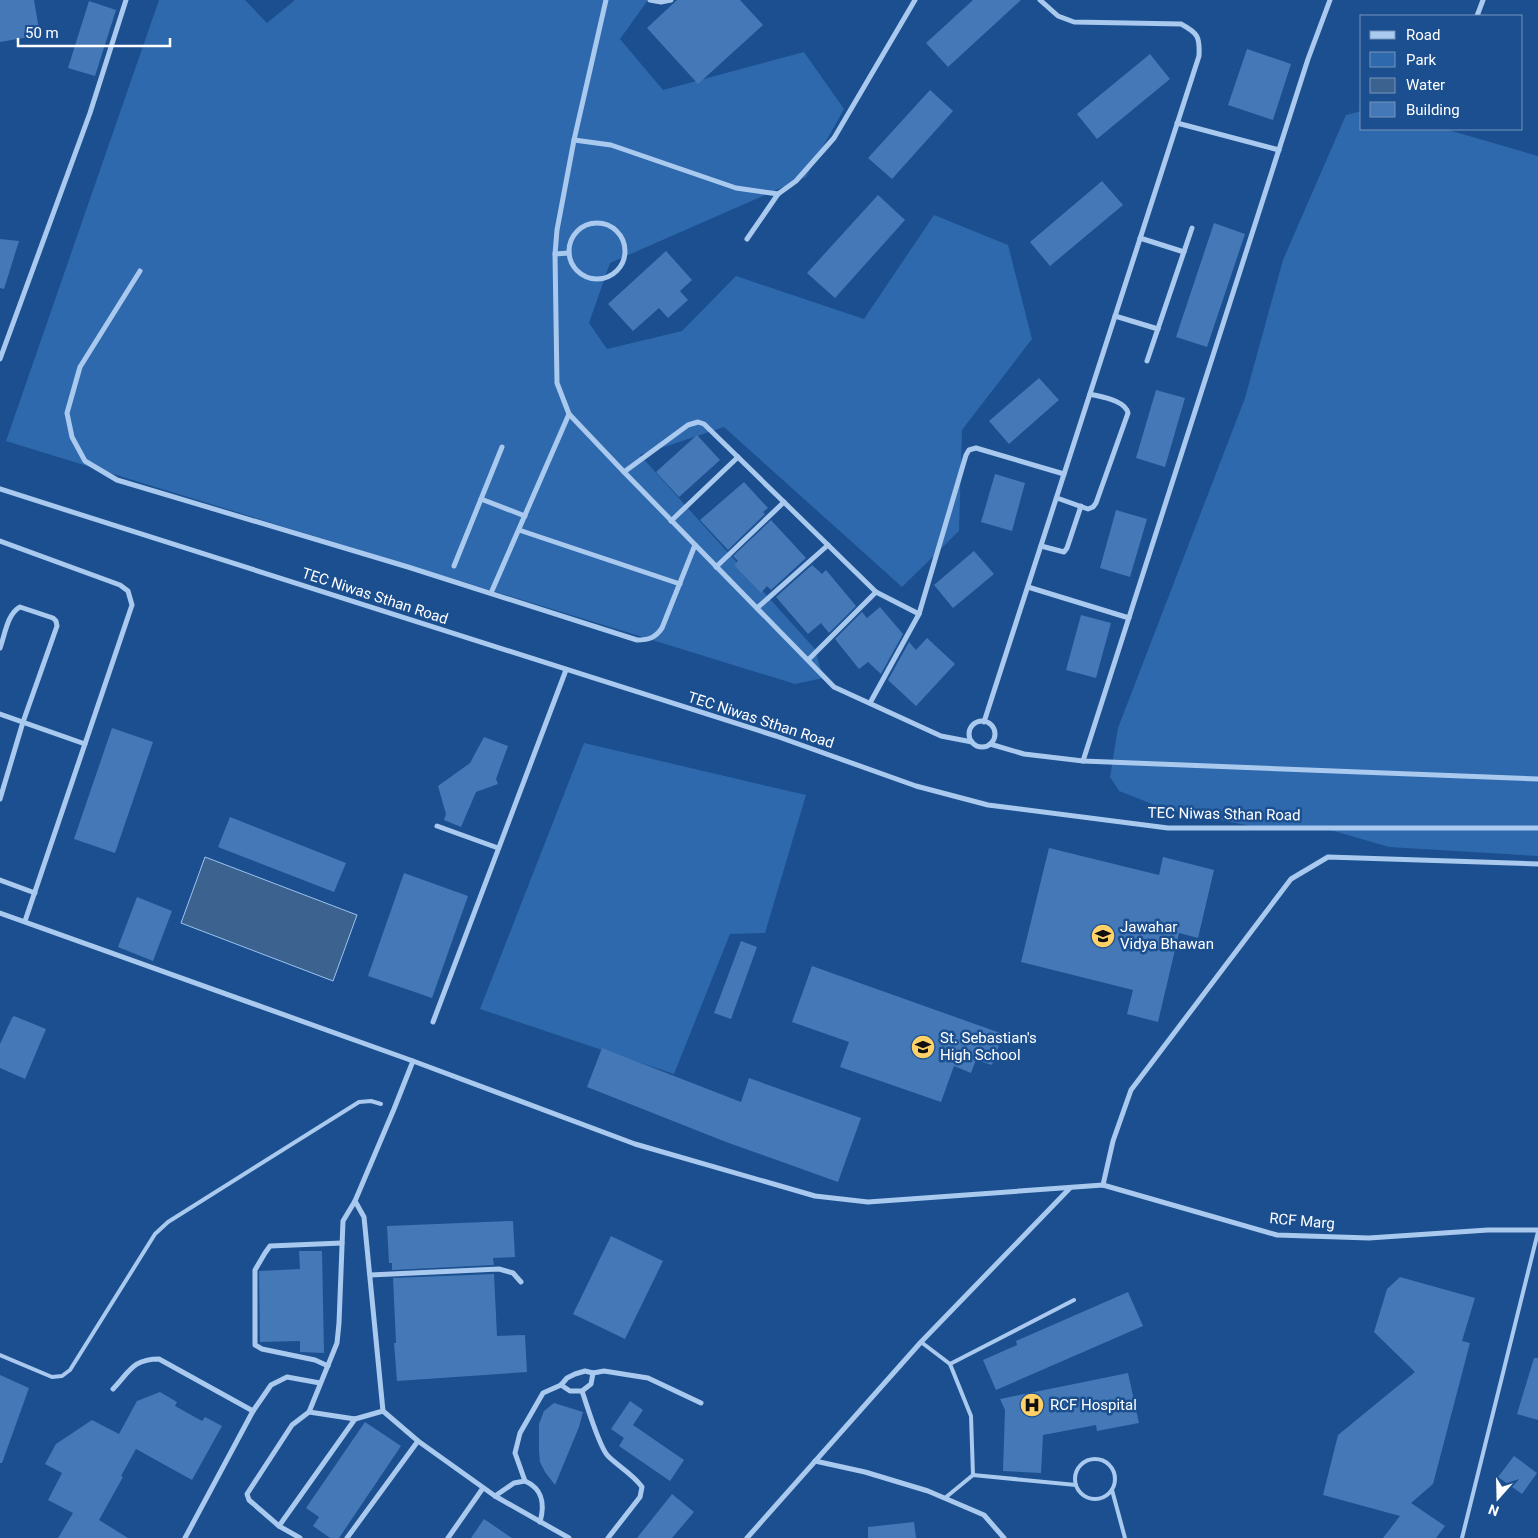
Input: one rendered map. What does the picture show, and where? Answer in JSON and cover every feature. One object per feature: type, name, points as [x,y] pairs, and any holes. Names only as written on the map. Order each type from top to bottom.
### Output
[{"type":"street","points":[[0,359],[90,113],[126,0]]},
{"type":"street","points":[[606,0],[574,140],[554,254],[557,383],[570,414],[671,521],[834,687],[941,736],[972,742],[979,746],[990,744],[995,737],[994,729],[984,722],[976,723],[970,730],[972,742]]},
{"type":"street","points":[[650,0],[661,2],[671,0]]},
{"type":"street","points":[[747,239],[778,194],[796,182],[834,138],[915,0]]},
{"type":"street","points":[[984,722],[1177,123],[1198,56],[1200,43],[1195,32],[1181,24],[1074,22],[1058,16],[1040,0]]},
{"type":"street","points":[[1083,761],[1308,59],[1330,0]]},
{"type":"street","points":[[1477,15],[1483,0]]},
{"type":"street","points":[[1177,123],[1279,150]]},
{"type":"street","points":[[574,140],[611,146],[736,188],[778,194]]},
{"type":"street","points":[[588,224],[608,225],[622,237],[625,246],[625,256],[621,265],[615,272],[599,278],[582,274],[571,261],[569,252],[573,236],[588,224]]},
{"type":"street","points":[[1147,361],[1192,228]]},
{"type":"street","points":[[1140,238],[1184,252]]},
{"type":"street","points":[[554,254],[569,252]]},
{"type":"street","points":[[140,271],[80,367],[67,413],[72,437],[85,461],[117,480],[408,566],[631,638],[648,640],[656,636],[662,628],[695,545]]},
{"type":"street","points":[[1115,316],[1158,329]]},
{"type":"street","points":[[1056,498],[1088,509],[1093,507],[1128,413],[1127,408],[1122,404],[1090,394]]},
{"type":"street","points":[[491,593],[570,414]]},
{"type":"street","points":[[624,472],[688,425],[698,422],[704,424],[876,592],[919,614]]},
{"type":"street","points":[[454,566],[502,447]]},
{"type":"street","points":[[870,703],[919,614],[966,454],[969,450],[976,448],[1064,474]]},
{"type":"street","points":[[671,521],[738,457]]},
{"type":"street","name":"TEC Niwas Sthan Road","points":[[0,490],[776,736],[916,786],[988,805],[1168,828],[1538,828]]},
{"type":"street","points":[[481,499],[525,516]]},
{"type":"street","points":[[716,567],[784,502]]},
{"type":"street","points":[[1041,546],[1064,552],[1081,506]]},
{"type":"street","points":[[518,530],[680,584]]},
{"type":"street","points":[[0,541],[120,585],[128,591],[132,605],[25,921]]},
{"type":"street","points":[[757,608],[828,545]]},
{"type":"street","points":[[1028,587],[1129,618]]},
{"type":"street","points":[[808,660],[876,592]]},
{"type":"street","points":[[0,648],[11,616],[20,607],[53,618],[56,621],[57,626],[0,799]]},
{"type":"street","points":[[433,1022],[566,670]]},
{"type":"street","points":[[0,714],[85,744]]},
{"type":"street","points":[[990,744],[1024,754],[1083,761],[1538,779]]},
{"type":"street","points":[[437,826],[498,848]]},
{"type":"street","points":[[1103,1185],[1113,1141],[1131,1090],[1291,879],[1328,856],[1538,864]]},
{"type":"street","points":[[0,880],[35,893]]},
{"type":"street","name":"RCF Marg","points":[[0,913],[413,1061],[635,1144],[815,1196],[868,1202],[1103,1185],[1277,1234],[1369,1238],[1488,1230],[1538,1231]]},
{"type":"street","points":[[300,1538],[279,1526],[249,1500],[247,1494],[292,1425],[309,1412],[337,1344],[343,1222],[355,1201],[413,1061]]},
{"type":"street","points":[[747,1538],[814,1460],[921,1342],[1071,1188]]},
{"type":"street","points":[[355,1201],[364,1216],[383,1411],[418,1441],[483,1488],[568,1538]]},
{"type":"street","points":[[328,1366],[315,1360],[262,1349],[256,1345],[255,1270],[270,1246],[342,1243]]},
{"type":"street","points":[[370,1276],[499,1269],[513,1273],[521,1282]]},
{"type":"street","points":[[114,1389],[136,1364],[145,1359],[159,1359],[253,1411]]},
{"type":"street","points":[[540,1522],[544,1509],[543,1503],[536,1489],[524,1481],[515,1453],[520,1432],[543,1393],[561,1385],[567,1378],[575,1374],[586,1371],[593,1373],[604,1371],[648,1378],[701,1402]]},
{"type":"street","points":[[561,1385],[570,1390],[582,1391],[591,1384],[593,1373]]},
{"type":"street","points":[[185,1538],[253,1411],[271,1385],[287,1377],[320,1383]]},
{"type":"street","points":[[582,1391],[601,1444],[607,1455],[637,1480],[642,1487],[640,1497],[608,1538]]},
{"type":"street","points":[[309,1412],[355,1419],[383,1411]]},
{"type":"street","points":[[279,1526],[355,1419]]},
{"type":"street","points":[[347,1538],[418,1441]]},
{"type":"street","points":[[814,1460],[865,1472],[928,1491],[984,1515],[1004,1538]]},
{"type":"street","points":[[495,1496],[514,1483],[524,1481]]},
{"type":"street","points":[[448,1538],[483,1488]]},
{"type":"lane","points":[[0,1355],[52,1377],[62,1376],[70,1370],[155,1234],[168,1222],[359,1102],[371,1101],[381,1104]]},
{"type":"lane","points":[[1462,1538],[1538,1231]]},
{"type":"lane","points":[[950,1364],[1074,1300]]},
{"type":"lane","points":[[921,1342],[950,1364],[971,1416],[972,1475]]},
{"type":"lane","points":[[1090,1460],[1103,1461],[1113,1471],[1115,1484],[1112,1490],[1102,1498],[1084,1496],[1076,1485],[1075,1479],[1080,1467],[1090,1460]]},
{"type":"lane","points":[[945,1498],[972,1475],[1076,1485]]},
{"type":"lane","points":[[1112,1490],[1126,1538]]},
{"type":"green space","points":[[159,0],[245,0],[267,23],[295,0],[648,0],[620,39],[663,90],[804,52],[844,109],[806,177],[610,263],[589,323],[607,349],[682,331],[736,276],[864,319],[934,215],[1008,245],[1032,339],[962,430],[959,531],[902,587],[724,427],[640,455],[815,649],[823,678],[795,684],[6,441]]},
{"type":"green space","points":[[1360,112],[1360,130],[1448,130],[1538,156],[1538,856],[1389,847],[1327,829],[1261,828],[1165,809],[1119,791],[1110,777],[1118,728],[1245,398],[1283,260],[1346,115]]},
{"type":"green space","points":[[584,743],[806,795],[765,933],[730,934],[674,1074],[480,1009]]},
{"type":"water","points":[[205,857],[357,915],[333,981],[181,923]]},
{"type":"building","points":[[0,0],[34,0],[40,35],[0,42]]},
{"type":"building","points":[[677,0],[740,0],[763,25],[698,84],[647,28]]},
{"type":"building","points":[[973,0],[1021,0],[948,67],[926,43]]},
{"type":"building","points":[[89,1],[116,10],[95,76],[68,68]]},
{"type":"building","points":[[1247,49],[1291,64],[1273,120],[1228,105]]},
{"type":"building","points":[[1150,54],[1170,79],[1097,139],[1077,114]]},
{"type":"building","points":[[930,90],[953,111],[892,179],[868,158]]},
{"type":"building","points":[[1102,181],[1123,205],[1050,266],[1030,242]]},
{"type":"building","points":[[878,195],[905,220],[835,298],[807,273]]},
{"type":"building","points":[[1214,223],[1245,234],[1207,347],[1176,337]]},
{"type":"building","points":[[0,239],[19,241],[4,289],[0,288]]},
{"type":"building","points":[[666,251],[692,280],[680,291],[688,300],[668,318],[659,308],[633,331],[608,304]]},
{"type":"building","points":[[1039,378],[1059,400],[1009,444],[989,421]]},
{"type":"building","points":[[1156,390],[1185,398],[1165,467],[1136,458]]},
{"type":"building","points":[[697,435],[720,460],[679,497],[656,472]]},
{"type":"building","points":[[995,474],[1025,483],[1012,531],[981,522]]},
{"type":"building","points":[[744,482],[768,508],[763,512],[765,514],[728,550],[700,520]]},
{"type":"building","points":[[1116,510],[1147,519],[1130,577],[1100,568]]},
{"type":"building","points":[[771,520],[806,558],[771,590],[767,586],[761,593],[734,565],[738,561],[733,556]]},
{"type":"building","points":[[974,551],[994,574],[953,608],[934,585]]},
{"type":"building","points":[[812,565],[822,574],[826,570],[856,606],[829,633],[821,623],[808,634],[776,597]]},
{"type":"building","points":[[880,607],[903,634],[881,674],[868,662],[859,669],[835,639],[862,612],[867,618]]},
{"type":"building","points":[[1081,615],[1111,623],[1096,678],[1066,670]]},
{"type":"building","points":[[927,638],[955,664],[916,706],[888,680],[909,642],[916,650]]},
{"type":"building","points":[[112,728],[153,742],[115,853],[74,839]]},
{"type":"building","points":[[484,737],[508,746],[496,779],[498,784],[476,792],[461,827],[444,820],[446,814],[438,786],[470,763]]},
{"type":"building","points":[[230,817],[346,863],[334,892],[218,847]]},
{"type":"building","name":"Jawahar Vidya Bhawan","points":[[1049,848],[1159,875],[1163,857],[1214,870],[1198,938],[1179,933],[1158,1022],[1127,1014],[1133,990],[1021,962]]},
{"type":"building","points":[[404,873],[468,896],[432,998],[368,976]]},
{"type":"building","points":[[137,897],[172,911],[153,961],[118,947]]},
{"type":"building","points":[[741,941],[757,947],[731,1019],[714,1013]]},
{"type":"building","name":"St. Sebastian's High School","points":[[812,966],[1003,1034],[992,1065],[976,1060],[971,1073],[954,1066],[941,1102],[840,1067],[849,1042],[792,1022]]},
{"type":"building","points":[[14,1016],[46,1029],[25,1079],[0,1068],[0,1044]]},
{"type":"building","points":[[602,1048],[741,1102],[749,1078],[861,1118],[838,1182],[726,1142],[587,1087]]},
{"type":"building","points":[[513,1221],[515,1257],[493,1258],[494,1265],[392,1270],[392,1263],[389,1263],[387,1226]]},
{"type":"building","points":[[611,1236],[663,1261],[625,1339],[573,1314]]},
{"type":"building","points":[[299,1251],[322,1251],[324,1353],[300,1352],[300,1341],[260,1342],[259,1271],[300,1269]]},
{"type":"building","points":[[494,1274],[497,1336],[525,1335],[527,1372],[397,1381],[394,1343],[396,1343],[393,1278]]},
{"type":"building","points":[[1400,1277],[1475,1298],[1462,1341],[1470,1343],[1433,1484],[1411,1503],[1445,1526],[1436,1538],[1383,1538],[1400,1516],[1323,1495],[1338,1435],[1415,1372],[1374,1332],[1387,1289]]},
{"type":"building","points":[[1128,1292],[1143,1326],[996,1390],[983,1360],[1017,1345],[1016,1341]]},
{"type":"building","points":[[1534,1358],[1538,1358],[1538,1420],[1517,1414]]},
{"type":"building","points":[[1128,1373],[1139,1423],[1097,1431],[1096,1425],[1043,1435],[1041,1473],[1003,1471],[1005,1410],[1000,1399]]},
{"type":"building","points":[[0,1375],[29,1388],[2,1463],[0,1463]]},
{"type":"building","points":[[160,1392],[177,1402],[175,1406],[202,1421],[205,1417],[222,1426],[192,1480],[136,1449],[99,1520],[128,1538],[58,1538],[73,1513],[48,1500],[62,1473],[45,1464],[56,1444],[92,1420],[119,1434],[137,1401]]},
{"type":"building","points":[[630,1401],[643,1410],[633,1425],[684,1460],[670,1481],[619,1446],[624,1438],[611,1429]]},
{"type":"building","points":[[554,1403],[583,1412],[579,1427],[555,1485],[540,1462],[539,1451],[539,1424],[544,1411]]},
{"type":"building","points":[[365,1422],[401,1446],[339,1538],[330,1538],[313,1526],[319,1517],[306,1508]]},
{"type":"building","points":[[1514,1456],[1537,1473],[1522,1494],[1498,1477]]},
{"type":"building","points":[[672,1494],[694,1512],[672,1538],[637,1538]]},
{"type":"building","points":[[484,1519],[512,1538],[471,1538]]},
{"type":"building","points":[[914,1522],[916,1538],[868,1538],[868,1527]]},
{"type":"place","name":"Jawahar Vidya Bhawan","points":[[1103,936]]},
{"type":"place","name":"St. Sebastian's High School","points":[[923,1047]]},
{"type":"place","name":"RCF Hospital","points":[[1032,1405]]}]
